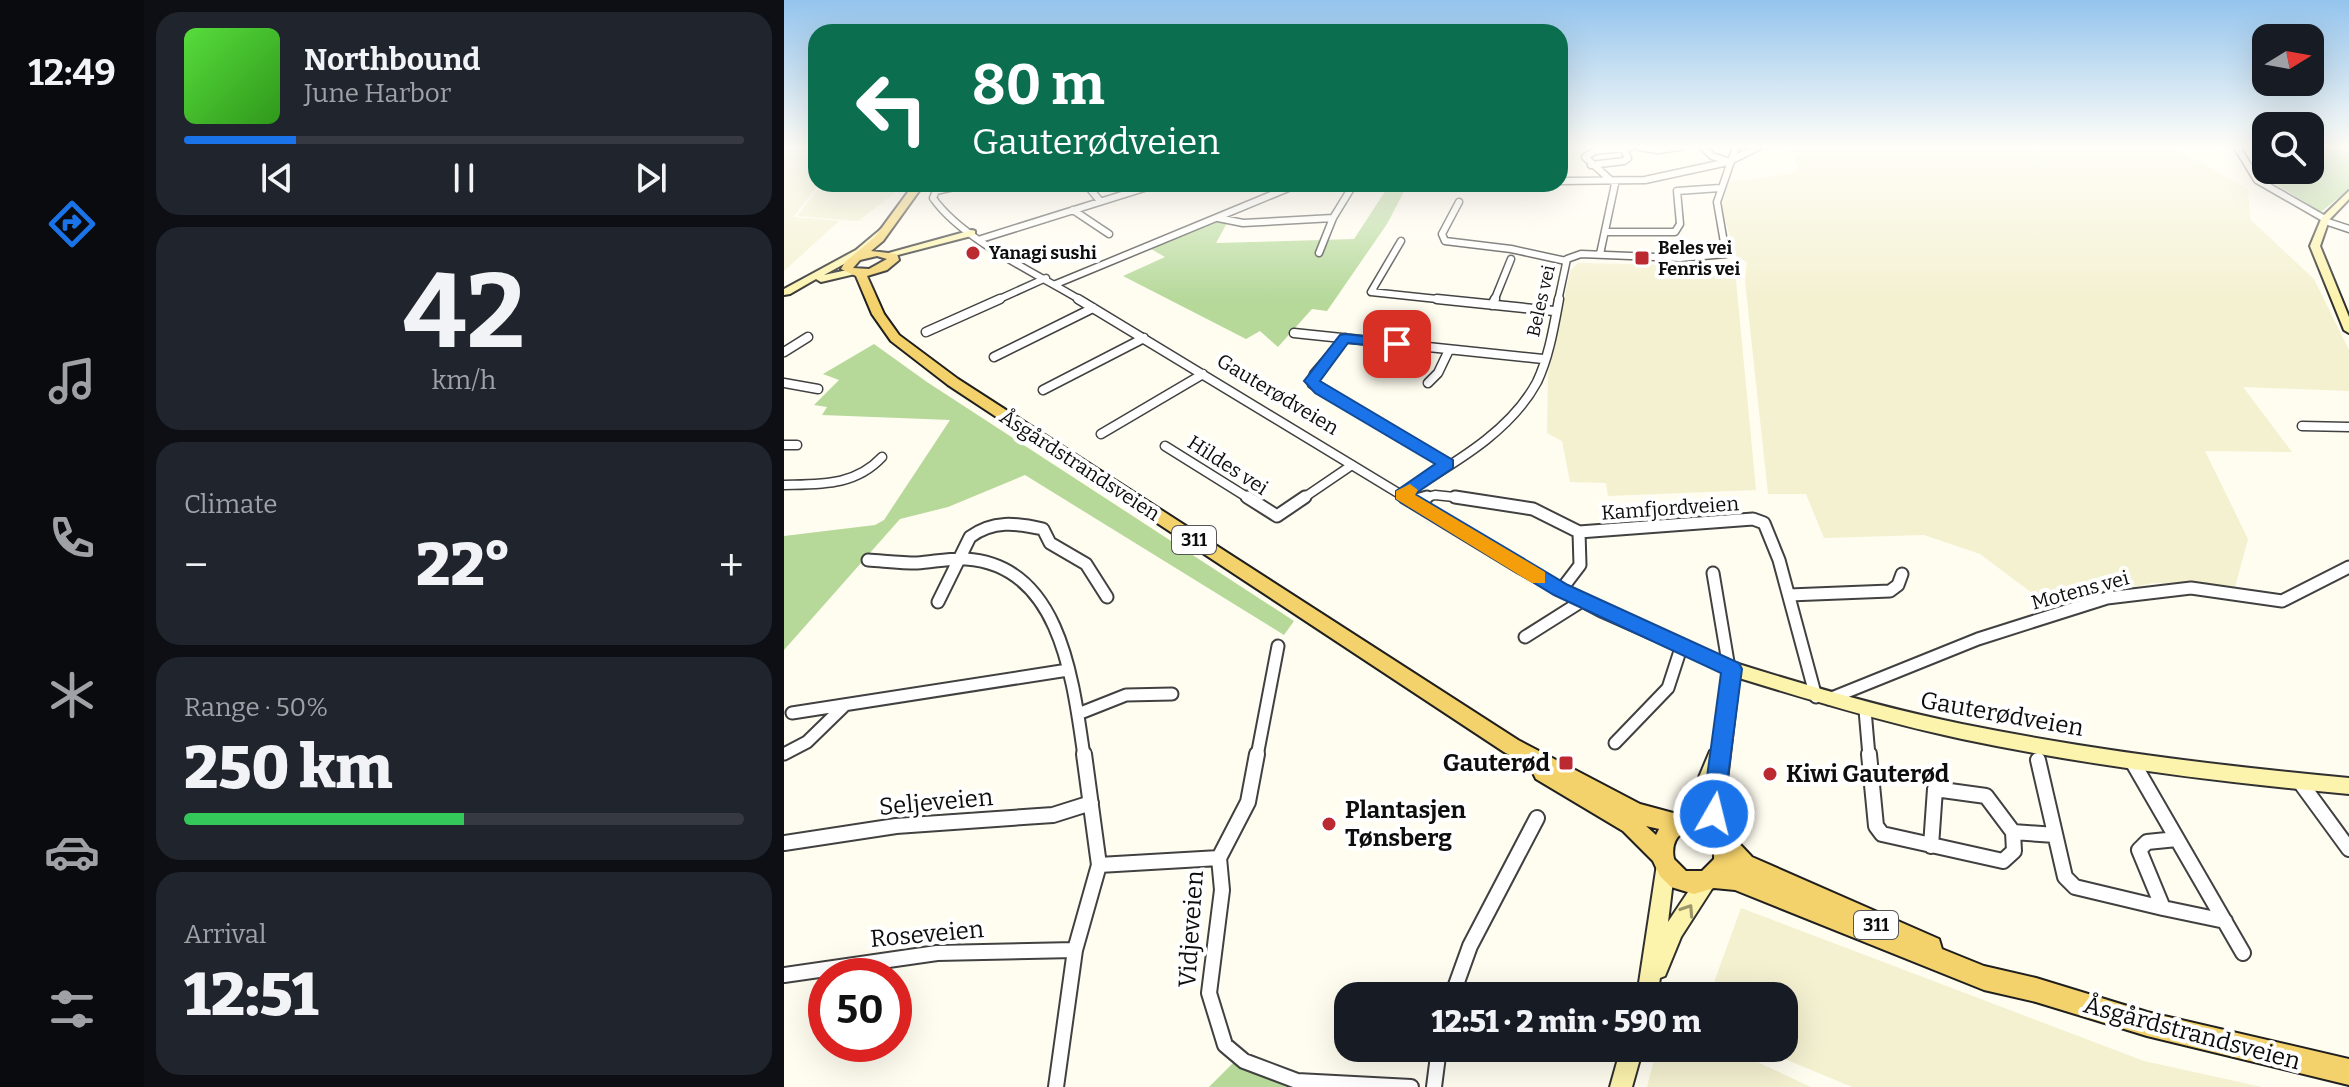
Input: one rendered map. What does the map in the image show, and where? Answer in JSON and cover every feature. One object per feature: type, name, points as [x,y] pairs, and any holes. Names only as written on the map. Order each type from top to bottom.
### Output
[{"type":"main road","points":[[855,267],[909,198]]},
{"type":"main road","points":[[2346,198],[2325,220],[2316,237],[2315,252],[2349,330]]},
{"type":"main road","points":[[882,235],[889,256]]},
{"type":"main road","points":[[785,293],[859,252],[882,235]]},
{"type":"main road","points":[[785,293],[889,256],[977,236]]},
{"type":"main road","points":[[870,294],[889,256]]},
{"type":"main road","points":[[855,267],[881,269]]},
{"type":"main road","name":"Åsgårdstrandsveien","points":[[855,267],[887,328],[924,362],[1511,746],[1636,813],[1679,821],[1703,821],[1744,865],[1869,922],[2036,990]]},
{"type":"main road","points":[[1653,982],[1674,930],[1726,861],[1714,814],[1730,668]]},
{"type":"main road","name":"Gauterødveien","points":[[1730,668],[1865,710],[1999,740],[2132,761],[2349,786]]},
{"type":"main road","points":[[1649,982],[1664,860],[1663,837],[1696,807],[1722,738]]},
{"type":"main road","name":"Åsgårdstrandsveien","points":[[1511,746],[1543,773],[1630,824],[1680,878],[1735,879],[1984,978],[2036,990],[2147,1024],[2349,1072]]},
{"type":"main road","points":[[1621,1087],[1628,1062]]},
{"type":"street","name":"Gauterødveien","points":[[934,198],[942,211],[977,236],[1561,590],[1730,668]]},
{"type":"street","points":[[1097,198],[1100,201]]},
{"type":"street","points":[[977,236],[1111,198]]},
{"type":"street","points":[[1056,284],[1266,198]]},
{"type":"street","points":[[1319,253],[1333,218],[1346,198]]},
{"type":"street","points":[[1600,254],[1612,198]]},
{"type":"street","points":[[1605,232],[1675,232],[1680,224],[1678,198]]},
{"type":"street","name":"Beles vei","points":[[1402,495],[1518,410],[1538,379],[1566,261],[1575,255],[1707,258],[1726,254],[1728,246],[1717,208],[1719,198]]},
{"type":"street","points":[[2287,198],[2325,220],[2349,229]]},
{"type":"street","points":[[1459,202],[1442,234],[1445,241],[1511,249],[1566,261]]},
{"type":"street","points":[[1073,210],[1109,234]]},
{"type":"street","points":[[1218,218],[1243,223],[1333,218]]},
{"type":"street","points":[[1401,241],[1371,292],[1554,311]]},
{"type":"street","points":[[1492,305],[1511,259]]},
{"type":"street","points":[[926,332],[1046,278]]},
{"type":"street","points":[[994,357],[1093,308]]},
{"type":"street","points":[[1294,333],[1543,359]]},
{"type":"street","points":[[784,352],[808,337]]},
{"type":"street","points":[[1043,390],[1144,338]]},
{"type":"street","points":[[1345,338],[1314,374],[1312,384],[1447,464]]},
{"type":"street","points":[[1428,383],[1438,373],[1449,350]]},
{"type":"street","points":[[1101,434],[1203,374]]},
{"type":"street","points":[[784,383],[818,389]]},
{"type":"street","points":[[2302,426],[2349,427]]},
{"type":"street","points":[[784,445],[797,445]]},
{"type":"street","name":"Hildes vei","points":[[1165,446],[1277,516],[1352,465]]},
{"type":"street","points":[[784,485],[856,479],[869,472],[882,457]]},
{"type":"street","name":"Kamfjordveien","points":[[1413,501],[1435,495],[1510,503],[1533,509],[1579,532],[1758,520],[1764,523],[1771,537],[1822,698]]},
{"type":"street","points":[[938,602],[956,558],[980,527],[989,524],[1043,529],[1050,543],[1086,564],[1107,597]]},
{"type":"street","points":[[1561,590],[1580,565],[1579,532]]},
{"type":"street","points":[[868,560],[915,563],[956,558],[1001,566],[1029,584],[1050,614],[1078,714],[1099,865],[1075,950],[1056,1087]]},
{"type":"street","name":"Motens vei","points":[[1822,698],[1978,639],[2107,598],[2191,588],[2282,601],[2349,567]]},
{"type":"street","points":[[1713,573],[1730,668]]},
{"type":"street","points":[[1789,595],[1890,591],[1898,585],[1902,574]]},
{"type":"street","points":[[1525,637],[1582,601]]},
{"type":"street","name":"Vidjeveien","points":[[1278,646],[1248,802],[1219,858],[1222,890],[1209,993],[1225,1045],[1244,1061],[1297,1081],[1411,1087]]},
{"type":"street","points":[[1615,743],[1668,688],[1681,648]]},
{"type":"street","points":[[792,713],[1068,670]]},
{"type":"street","points":[[1078,714],[1126,695],[1172,694]]},
{"type":"street","points":[[784,754],[807,742],[844,706]]},
{"type":"street","points":[[1865,710],[1876,826],[1887,837],[1931,846],[2007,861],[2014,851],[2013,832],[1986,796],[1943,787],[1935,789],[1932,796],[1931,846]]},
{"type":"street","name":"Gauterødveien","points":[[2038,760],[2065,877],[2070,883],[2225,921]]},
{"type":"street","points":[[2132,761],[2243,953]]},
{"type":"street","points":[[2300,782],[2349,849]]},
{"type":"street","name":"Seljeveien","points":[[784,843],[896,826],[1053,815],[1091,803]]},
{"type":"street","points":[[1457,982],[1470,946],[1537,818]]},
{"type":"street","points":[[2013,832],[2055,835]]},
{"type":"street","points":[[2163,908],[2139,850],[2147,842],[2177,839]]},
{"type":"street","name":"Vidjeveien","points":[[1099,865],[1219,858]]},
{"type":"street","name":"Roseveien","points":[[784,975],[872,959],[937,953],[1075,950]]},
{"type":"street","points":[[1434,1087],[1437,1062]]},
{"type":"shaded area","points":[[784,198],[808,198],[793,217],[839,221],[784,271]]},
{"type":"shaded area","points":[[812,198],[888,198],[858,221],[797,216]]},
{"type":"shaded area","points":[[1724,198],[2249,198],[2250,219],[2314,279],[2349,350],[2349,391],[2243,387],[2292,452],[2205,451],[2248,539],[2235,587],[2153,583],[2048,605],[1980,554],[1924,535],[1824,538],[1806,494],[1768,494],[1745,281],[1747,262],[1736,256],[1721,207]]},
{"type":"shaded area","points":[[1578,263],[1725,266],[1735,270],[1756,490],[1608,496],[1606,483],[1570,482],[1562,441],[1547,433],[1548,373],[1570,271]]},
{"type":"shaded area","points":[[1741,908],[2144,1061],[2262,1087],[1852,1087],[1792,1062],[1798,1062],[1798,982],[1714,982]]},
{"type":"shaded area","points":[[1653,1062],[1757,1062],[1811,1087],[1647,1087]]},
{"type":"green space","points":[[1381,198],[1401,198],[1387,224],[1327,311],[1312,309],[1278,347],[1260,331],[1246,339],[1123,276],[1165,257],[1151,249],[1215,222],[1227,223],[1216,243],[1354,239]]},
{"type":"green space","points":[[2298,198],[2338,198],[2321,212]]},
{"type":"green space","points":[[874,344],[927,382],[1294,621],[1284,635],[1025,475],[948,507],[900,519],[784,650],[784,536],[875,525],[884,520],[950,420],[822,415],[827,407],[814,405],[839,380],[823,374]]},
{"type":"green space","points":[[1234,1062],[1307,1087],[1209,1087]]},
{"type":"slow traffic","points":[[1410,490],[1402,495],[1538,577]]},
{"type":"place","name":"Yanagi sushi","points":[[973,253]]},
{"type":"place","name":"Beles vei Fenris vei","points":[[1642,258]]},
{"type":"place","name":"Gauterød","points":[[1566,763]]},
{"type":"place","name":"Kiwi Gauterød","points":[[1770,774]]},
{"type":"place","name":"Plantasjen Tønsberg","points":[[1329,824]]},
{"type":"route","points":[[1397,344],[1345,338],[1314,374],[1312,384],[1447,464],[1402,495],[1561,590],[1732,669],[1714,814]]}]
